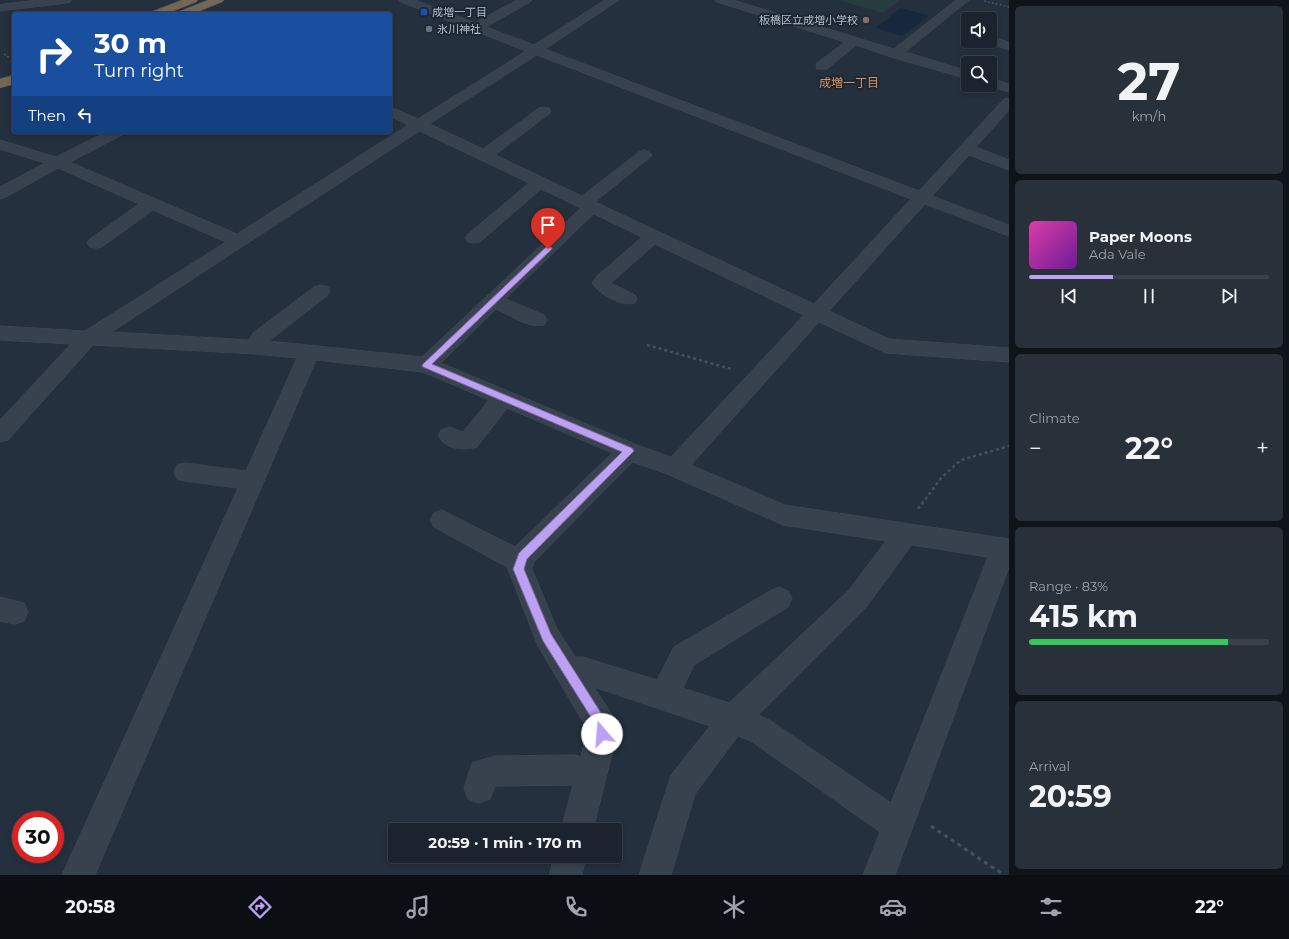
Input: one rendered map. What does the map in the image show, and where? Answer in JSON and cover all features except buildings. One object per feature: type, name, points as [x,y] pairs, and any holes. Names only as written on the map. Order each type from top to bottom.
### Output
[{"type":"highway","points":[[160,12],[192,0]]},
{"type":"highway","points":[[187,12],[218,0]]},
{"type":"highway","points":[[0,73],[12,64]]},
{"type":"highway","points":[[0,84],[12,79]]},
{"type":"street","points":[[0,8],[66,0]]},
{"type":"street","points":[[405,0],[1009,230]]},
{"type":"street","points":[[476,27],[526,0]]},
{"type":"street","points":[[0,434],[87,339],[614,0]]},
{"type":"street","points":[[721,0],[961,73]]},
{"type":"street","points":[[895,54],[964,0]]},
{"type":"street","points":[[822,66],[854,41]]},
{"type":"street","points":[[997,42],[1009,46]]},
{"type":"street","points":[[997,84],[1009,88]]},
{"type":"street","points":[[675,468],[967,149],[1003,117],[1009,102]]},
{"type":"street","points":[[484,156],[544,111]]},
{"type":"street","points":[[392,112],[886,346],[1009,356]]},
{"type":"street","points":[[0,194],[57,162],[113,134]]},
{"type":"street","points":[[0,144],[57,162],[239,241]]},
{"type":"street","points":[[967,149],[1009,165]]},
{"type":"street","points":[[426,365],[494,301],[588,205],[644,155]]},
{"type":"street","points":[[474,238],[540,182]]},
{"type":"street","points":[[96,243],[151,204]]},
{"type":"street","points":[[628,299],[603,286],[601,283],[654,236]]},
{"type":"street","points":[[256,347],[260,338],[321,292]]},
{"type":"street","points":[[494,301],[537,320]]},
{"type":"street","points":[[0,333],[87,339],[256,347],[426,365],[629,451],[675,468],[783,515],[1006,550],[901,817],[880,875]]},
{"type":"street","points":[[78,875],[310,352]]},
{"type":"street","points":[[449,436],[460,441],[469,441],[503,398]]},
{"type":"street","points":[[579,823],[602,734],[602,726],[547,637],[518,569],[523,556],[629,451]]},
{"type":"street","points":[[185,472],[253,481]]},
{"type":"street","points":[[442,520],[520,562]]},
{"type":"street","points":[[655,875],[682,786],[733,719],[858,598],[906,534]]},
{"type":"street","points":[[664,697],[684,656],[779,599]]},
{"type":"street","points":[[568,671],[583,670],[733,719],[761,731],[901,817]]},
{"type":"street","points":[[479,788],[483,774],[495,771],[575,770],[591,776]]},
{"type":"street","points":[[566,875],[569,863]]},
{"type":"path","points":[[980,1],[988,1],[1009,7]]},
{"type":"path","points":[[4,54],[12,62]]},
{"type":"path","points":[[647,345],[741,371],[756,380]]},
{"type":"path","points":[[906,534],[906,525],[942,477],[961,460],[1009,446]]},
{"type":"path","points":[[901,817],[1004,875]]},
{"type":"green space","points":[[838,0],[900,0],[883,13]]},
{"type":"water","points":[[901,8],[929,16],[902,36],[875,28]]},
{"type":"place","name":"成増一丁目","points":[[424,12]]},
{"type":"place","name":"板橋区立成増小学校","points":[[866,20]]},
{"type":"place","name":"氷川神社","points":[[429,29]]},
{"type":"district","name":"成増一丁目","points":[[849,82]]},
{"type":"route","points":[[548,249],[426,365],[629,451],[523,556],[518,569],[547,637],[599,720],[602,726],[602,734]]}]
